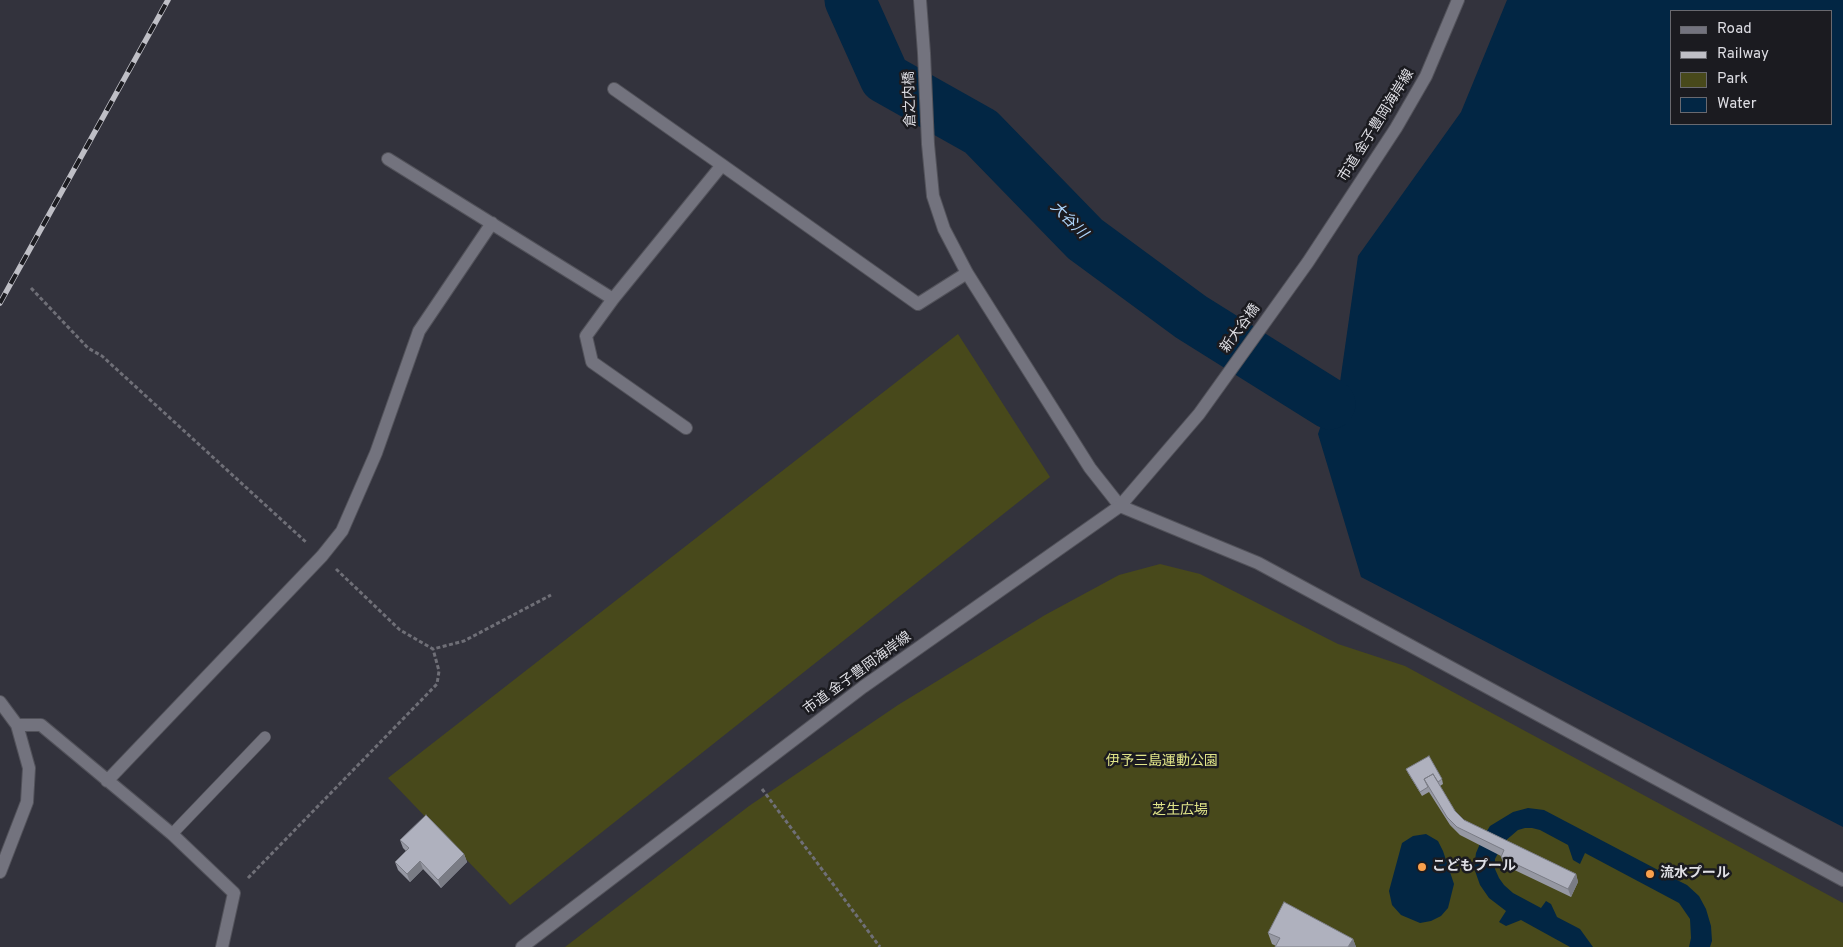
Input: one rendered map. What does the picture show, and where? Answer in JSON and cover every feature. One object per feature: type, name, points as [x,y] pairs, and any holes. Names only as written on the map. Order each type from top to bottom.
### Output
[{"type":"street","name":"倉之内橋","points":[[920,0],[928,144],[933,196],[944,229],[967,272],[1090,468],[1120,506]]},
{"type":"street","name":"市道 金子豊岡海岸線","points":[[1308,262],[1396,128],[1426,76],[1458,0]]},
{"type":"street","points":[[614,89],[918,304],[967,272]]},
{"type":"street","points":[[388,159],[613,299]]},
{"type":"street","points":[[686,428],[592,362],[586,336],[613,299],[722,164]]},
{"type":"street","points":[[106,781],[322,556],[342,531],[376,453],[419,331],[492,223]]},
{"type":"street","name":"新大谷橋","points":[[1199,414],[1308,262]]},
{"type":"street","name":"市道 金子豊岡海岸線","points":[[522,947],[863,687],[1120,506],[1199,414]]},
{"type":"street","points":[[1120,506],[1258,563],[1843,880]]},
{"type":"street","points":[[0,702],[17,725],[29,768],[27,802],[0,872]]},
{"type":"street","points":[[17,725],[41,725],[172,834],[234,893],[222,947]]},
{"type":"lane","points":[[172,834],[265,737]]},
{"type":"path","points":[[31,288],[88,348],[102,356],[322,556],[400,630],[433,648],[464,641],[551,595]]},
{"type":"path","points":[[234,893],[437,684],[438,671],[433,648]]},
{"type":"path","points":[[750,773],[880,947]]},
{"type":"green space","points":[[958,334],[1050,477],[510,905],[388,778]]},
{"type":"green space","name":"伊予三島運動公園","points":[[1160,564],[1200,574],[1338,644],[1405,666],[1843,903],[1843,947],[565,947],[749,806],[898,705],[1045,615],[1119,575]]},
{"type":"water","points":[[1507,0],[1843,0],[1843,827],[1361,577],[1318,434],[1325,413],[1339,389],[1358,256],[1461,112]]},
{"type":"water","name":"流水プール","points":[[1528,808],[1544,810],[1658,870],[1670,867],[1677,870],[1673,878],[1687,885],[1699,896],[1706,909],[1711,926],[1712,941],[1710,947],[1689,947],[1691,938],[1690,919],[1679,903],[1585,853],[1580,864],[1573,860],[1568,845],[1540,830],[1532,828],[1518,830],[1504,842],[1495,859],[1495,869],[1499,878],[1513,893],[1541,908],[1546,901],[1551,904],[1557,917],[1580,929],[1593,947],[1570,947],[1521,920],[1506,926],[1499,922],[1506,911],[1489,898],[1480,885],[1474,868],[1476,853],[1490,826],[1513,812]]},
{"type":"water","name":"こどもプール","points":[[1426,834],[1438,841],[1454,884],[1448,908],[1441,916],[1431,921],[1420,923],[1401,915],[1392,905],[1389,891],[1402,843],[1413,836]]},
{"type":"building","points":[[1429,756],[1442,779],[1438,782],[1433,774],[1424,779],[1428,787],[1420,792],[1406,769]]},
{"type":"building","points":[[1433,774],[1455,811],[1464,820],[1576,874],[1568,889],[1501,857],[1504,850],[1457,827],[1447,817],[1424,779]]},
{"type":"building","points":[[426,815],[464,854],[438,880],[420,861],[407,874],[395,862],[409,848],[400,840]]},
{"type":"building","points":[[1284,902],[1353,939],[1348,947],[1275,947],[1280,938],[1268,933]]},
{"type":"waterway","name":"大谷川","points":[[850,0],[885,78],[981,132],[1085,239],[1191,317],[1330,404]]},
{"type":"railway","points":[[0,303],[168,0]]},
{"type":"place","name":"こどもプール","points":[[1422,867]]},
{"type":"place","name":"流水プール","points":[[1650,874]]},
{"type":"park label","name":"芝生広場","points":[[1180,811]]}]
